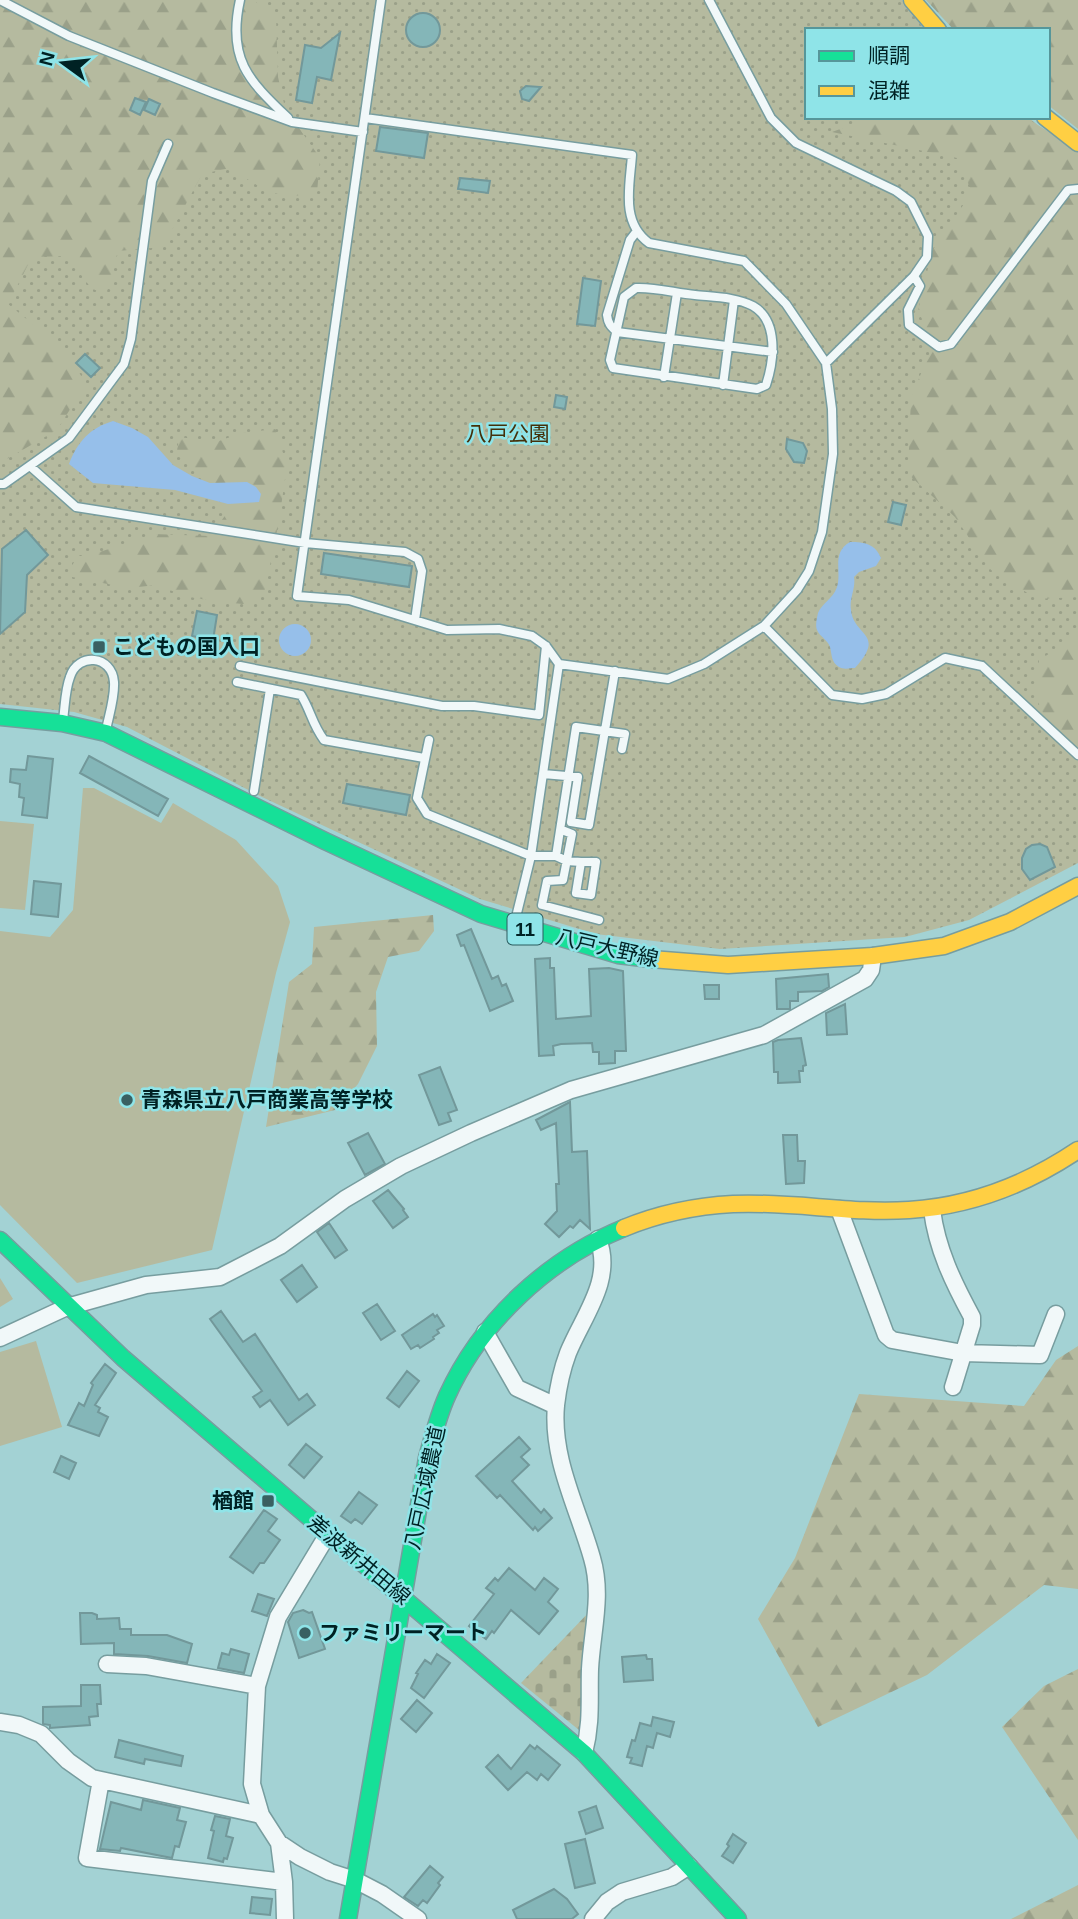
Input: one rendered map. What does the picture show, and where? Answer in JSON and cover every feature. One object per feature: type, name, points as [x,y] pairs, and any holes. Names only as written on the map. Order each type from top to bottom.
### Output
[{"type":"main road","points":[[912,0],[936,28]]},
{"type":"main road","points":[[1048,119],[1078,143]]},
{"type":"main road","name":"八戸大野線","points":[[0,717],[62,723],[106,733],[439,896],[515,926],[618,955],[681,963],[728,965],[873,956],[944,946],[1010,922],[1078,886]]},
{"type":"main road","name":"八戸広域農道","points":[[348,1919],[427,1458],[450,1390],[485,1332],[506,1307],[567,1256],[598,1239],[644,1220],[702,1207],[765,1204],[839,1209],[932,1210],[954,1207],[1012,1189],[1036,1178],[1078,1150]]},
{"type":"main road","name":"差波新井田線","points":[[0,1240],[123,1358],[584,1753],[738,1919]]},
{"type":"street","points":[[0,1338],[67,1307],[146,1285],[220,1277],[281,1246],[345,1199],[401,1166],[471,1133],[571,1090],[764,1035],[865,979],[871,970],[873,956]]},
{"type":"street","points":[[839,1209],[886,1335],[892,1340],[963,1353],[1040,1355],[1056,1314]]},
{"type":"street","points":[[932,1210],[934,1231],[942,1257],[972,1317],[953,1387]]},
{"type":"street","points":[[584,1753],[592,1707],[590,1670],[599,1588],[593,1560],[558,1457],[556,1406],[568,1354],[592,1305],[603,1270],[604,1257],[598,1239]]},
{"type":"street","points":[[485,1332],[517,1388],[556,1406]]},
{"type":"street","points":[[285,1919],[285,1882],[279,1843],[261,1815],[252,1784],[257,1686],[278,1618],[328,1534]]},
{"type":"street","points":[[107,1664],[146,1666],[257,1686]]},
{"type":"street","points":[[0,1724],[19,1725],[41,1734],[68,1761],[92,1778],[261,1815]]},
{"type":"street","points":[[101,1780],[87,1858],[285,1882]]},
{"type":"street","points":[[279,1843],[310,1862],[382,1894],[418,1919]]},
{"type":"street","points":[[593,1919],[607,1902],[622,1892],[672,1877],[689,1866]]},
{"type":"lane","points":[[0,0],[68,36],[292,122],[363,132]]},
{"type":"lane","points":[[240,0],[236,19],[236,44],[244,69],[257,88],[292,122]]},
{"type":"lane","points":[[381,0],[297,596],[349,600],[447,630],[499,629],[531,636],[546,646],[559,664],[531,856],[517,913]]},
{"type":"lane","points":[[709,0],[771,118],[796,143],[896,191],[911,202],[928,236],[927,257],[914,276],[826,363]]},
{"type":"lane","points":[[365,118],[632,155],[628,207],[637,231],[649,243],[744,261],[786,304],[826,363],[832,409],[833,454],[822,532],[809,572],[797,590],[764,626],[704,664],[667,679],[559,664]]},
{"type":"lane","points":[[0,484],[31,467],[69,438],[124,364],[131,339],[152,181],[168,144]]},
{"type":"lane","points":[[914,276],[920,286],[908,310],[909,325],[939,347],[951,344],[1068,190],[1078,189]]},
{"type":"lane","points":[[637,231],[630,240],[607,315],[608,323],[617,332],[772,352]]},
{"type":"lane","points":[[642,288],[734,300],[753,306],[765,319],[772,342],[768,380],[763,387],[757,389],[613,368],[610,360],[617,332],[624,296],[642,288]]},
{"type":"lane","points":[[664,377],[677,293]]},
{"type":"lane","points":[[723,385],[734,300]]},
{"type":"lane","points":[[31,467],[76,507],[304,543],[405,552],[418,559],[422,571],[415,620]]},
{"type":"lane","points":[[764,626],[832,695],[862,699],[886,694],[945,658],[982,666],[1078,755]]},
{"type":"lane","points":[[240,666],[442,706],[474,706],[539,715],[546,646]]},
{"type":"lane","points":[[62,723],[70,677],[76,666],[86,659],[104,662],[112,671],[114,684],[106,733]]},
{"type":"lane","points":[[543,774],[578,777],[571,822],[589,825],[615,671]]},
{"type":"lane","points":[[237,682],[301,695],[308,706],[313,726],[324,740],[424,758]]},
{"type":"lane","points":[[254,791],[270,689]]},
{"type":"lane","points":[[556,856],[576,727],[625,734],[622,749]]},
{"type":"lane","points":[[429,740],[417,798],[427,814],[531,856],[556,856],[567,861],[581,862]]},
{"type":"lane","points":[[562,830],[572,834],[564,880],[547,881],[542,905],[600,920]]},
{"type":"green space","name":"八戸公園","points":[[0,0],[902,0],[923,28],[805,28],[805,119],[1030,119],[1078,159],[1078,863],[969,920],[905,937],[720,949],[596,934],[480,899],[262,797],[127,727],[74,712],[0,704]]},
{"type":"green space","points":[[0,0],[253,0],[276,16],[278,77],[285,108],[320,158],[317,193],[290,196],[270,192],[230,168],[202,174],[163,247],[118,251],[106,295],[91,288],[67,256],[32,257],[8,304],[66,351],[86,384],[57,430],[0,463]]},
{"type":"green space","points":[[926,0],[1078,0],[1078,129],[1050,107],[1050,28],[952,28]]},
{"type":"green space","points":[[868,119],[1028,119],[1078,150],[1078,597],[1037,599],[991,570],[955,517],[908,474],[911,397],[934,343],[918,311],[932,251],[972,192],[957,158],[832,132]]},
{"type":"green space","points":[[275,429],[287,465],[264,595],[243,604],[185,596],[157,585],[128,588],[67,576],[77,556],[88,556],[153,534],[210,536],[227,513],[205,474],[184,462],[177,451],[179,437],[216,442],[242,433]]},
{"type":"green space","points":[[1078,636],[1078,751],[1053,734],[1036,698],[1039,660]]},
{"type":"green space","name":"青森県立八戸商業高等学校","points":[[83,788],[94,788],[161,823],[173,803],[236,840],[278,886],[290,922],[212,1250],[77,1283],[0,1205],[0,931],[50,937],[73,910]]},
{"type":"green space","points":[[0,821],[34,824],[25,910],[0,908]]},
{"type":"green space","points":[[433,915],[434,931],[419,951],[388,957],[376,992],[377,1046],[358,1084],[335,1110],[266,1127],[289,982],[312,964],[314,927]]},
{"type":"green space","points":[[0,1278],[13,1299],[0,1307]]},
{"type":"green space","points":[[36,1341],[62,1427],[0,1446],[0,1352]]},
{"type":"green space","points":[[1078,1346],[1078,1589],[1044,1585],[927,1675],[818,1727],[758,1619],[795,1558],[859,1394],[1024,1406],[1056,1360]]},
{"type":"green space","points":[[592,1609],[585,1723],[579,1730],[521,1683]]},
{"type":"green space","points":[[1078,1669],[1078,1840],[1002,1727],[1044,1686]]},
{"type":"green space","points":[[1078,1885],[1078,1919],[1011,1919]]},
{"type":"water","points":[[113,421],[148,437],[173,465],[192,476],[210,483],[247,482],[261,494],[259,502],[228,504],[175,490],[93,483],[69,464],[86,436]]},
{"type":"water","points":[[850,542],[869,545],[881,558],[876,566],[859,572],[854,577],[851,610],[853,619],[866,636],[868,648],[855,668],[845,669],[834,663],[829,645],[818,632],[816,624],[818,613],[837,587],[839,557],[844,546]]},
{"type":"water","points":[[295,624],[306,629],[311,640],[306,651],[295,656],[284,651],[279,640],[284,629]]},
{"type":"building","points":[[423,13],[435,18],[440,30],[435,42],[423,47],[411,42],[406,30],[411,18]]},
{"type":"building","points":[[340,33],[331,80],[317,77],[312,103],[296,100],[305,45],[321,48]]},
{"type":"building","points":[[526,86],[541,87],[529,101],[522,99],[520,91]]},
{"type":"building","points":[[135,98],[146,102],[140,115],[130,110]]},
{"type":"building","points":[[149,99],[160,104],[155,115],[144,110]]},
{"type":"building","points":[[380,127],[428,133],[424,158],[376,151]]},
{"type":"building","points":[[460,178],[490,181],[488,193],[458,189]]},
{"type":"building","points":[[583,278],[601,281],[595,326],[577,324]]},
{"type":"building","points":[[85,354],[100,368],[91,377],[76,363]]},
{"type":"building","points":[[556,395],[567,397],[565,409],[554,407]]},
{"type":"building","points":[[787,439],[803,443],[807,451],[804,463],[794,462],[786,449]]},
{"type":"building","points":[[893,502],[906,505],[901,525],[888,522]]},
{"type":"building","points":[[26,530],[48,555],[27,575],[25,612],[0,634],[2,549]]},
{"type":"building","points":[[324,553],[412,566],[409,587],[321,574]]},
{"type":"building","points":[[197,611],[217,615],[213,640],[192,636]]},
{"type":"building","points":[[28,756],[53,759],[47,818],[22,815],[24,798],[19,797],[20,784],[10,782],[11,769],[26,770]]},
{"type":"building","points":[[89,756],[168,799],[158,816],[80,773]]},
{"type":"building","points":[[347,784],[410,795],[406,815],[343,803]]},
{"type":"building","points":[[1040,844],[1047,847],[1055,867],[1030,880],[1022,869],[1022,858],[1026,849]]},
{"type":"building","points":[[34,881],[61,884],[58,917],[31,914]]},
{"type":"building","points":[[471,929],[492,979],[498,976],[502,986],[506,984],[513,1001],[490,1011],[464,945],[461,946],[457,935]]},
{"type":"building","points":[[550,958],[550,968],[554,968],[556,1019],[591,1016],[589,969],[609,968],[623,971],[626,1051],[615,1051],[615,1063],[599,1064],[599,1052],[593,1052],[592,1043],[561,1044],[553,1046],[554,1055],[539,1056],[535,959]]},
{"type":"building","points":[[828,974],[829,987],[822,991],[798,992],[798,1001],[790,1001],[790,1009],[777,1009],[776,979]]},
{"type":"building","points":[[704,985],[719,985],[719,999],[705,999]]},
{"type":"building","points":[[845,1004],[847,1034],[827,1035],[826,1013]]},
{"type":"building","points":[[801,1038],[806,1065],[803,1066],[803,1071],[799,1071],[800,1082],[778,1083],[778,1072],[774,1072],[773,1042]]},
{"type":"building","points":[[440,1067],[457,1110],[448,1113],[451,1121],[439,1125],[419,1075]]},
{"type":"building","points":[[570,1102],[572,1152],[587,1151],[590,1229],[580,1220],[559,1237],[545,1224],[557,1211],[556,1184],[559,1184],[556,1123],[541,1130],[536,1120]]},
{"type":"building","points":[[368,1133],[385,1164],[365,1175],[348,1143]]},
{"type":"building","points":[[783,1135],[797,1135],[798,1161],[805,1161],[804,1183],[786,1184]]},
{"type":"building","points":[[388,1190],[408,1217],[393,1228],[373,1201]]},
{"type":"building","points":[[329,1223],[347,1250],[335,1258],[317,1232]]},
{"type":"building","points":[[302,1265],[317,1287],[297,1302],[281,1280]]},
{"type":"building","points":[[377,1304],[395,1331],[381,1340],[363,1313]]},
{"type":"building","points":[[221,1311],[243,1342],[255,1334],[299,1400],[307,1394],[315,1405],[288,1425],[270,1400],[260,1407],[253,1397],[262,1391],[210,1319]]},
{"type":"building","points":[[433,1314],[435,1317],[437,1315],[444,1326],[437,1330],[439,1333],[434,1339],[420,1348],[418,1345],[411,1349],[402,1335]]},
{"type":"building","points":[[105,1364],[116,1373],[95,1405],[100,1408],[98,1412],[108,1417],[99,1436],[68,1425],[79,1403],[84,1406],[93,1385],[91,1383]]},
{"type":"building","points":[[407,1371],[419,1381],[399,1407],[387,1398]]},
{"type":"building","points":[[519,1437],[530,1449],[521,1457],[529,1465],[512,1481],[541,1513],[544,1509],[552,1518],[538,1531],[535,1527],[533,1530],[500,1495],[497,1498],[476,1476]]},
{"type":"building","points":[[306,1444],[322,1457],[304,1478],[289,1465]]},
{"type":"building","points":[[61,1456],[76,1463],[69,1479],[54,1472]]},
{"type":"building","points":[[359,1492],[377,1505],[362,1524],[355,1519],[351,1523],[341,1516]]},
{"type":"building","points":[[264,1510],[277,1519],[268,1531],[280,1540],[264,1563],[260,1563],[253,1573],[230,1557]]},
{"type":"building","points":[[509,1568],[535,1590],[544,1578],[558,1589],[548,1602],[558,1611],[539,1634],[511,1610],[494,1633],[492,1631],[486,1639],[469,1626],[494,1594],[486,1588],[495,1578],[498,1581]]},
{"type":"building","points":[[258,1594],[274,1599],[267,1616],[252,1611]]},
{"type":"building","name":"ファミリーマート","points":[[303,1610],[312,1612],[325,1649],[299,1658],[288,1622],[293,1613]]},
{"type":"building","points":[[80,1613],[92,1613],[97,1615],[97,1619],[119,1618],[120,1629],[131,1629],[131,1635],[167,1635],[192,1644],[187,1663],[148,1656],[114,1654],[114,1643],[81,1644]]},
{"type":"building","points":[[231,1649],[249,1654],[244,1673],[218,1668],[222,1653],[229,1655]]},
{"type":"building","points":[[437,1654],[450,1663],[424,1698],[411,1688],[418,1674],[416,1673],[425,1660],[431,1664]]},
{"type":"building","points":[[646,1655],[647,1659],[652,1659],[653,1680],[624,1682],[622,1657]]},
{"type":"building","points":[[81,1685],[100,1685],[101,1704],[97,1704],[98,1716],[89,1717],[90,1725],[50,1728],[50,1725],[43,1724],[43,1707],[81,1706]]},
{"type":"building","points":[[417,1700],[432,1713],[416,1732],[401,1719]]},
{"type":"building","points":[[653,1717],[674,1722],[670,1737],[657,1733],[653,1748],[647,1746],[642,1766],[630,1763],[632,1758],[627,1757],[640,1723],[651,1726]]},
{"type":"building","points":[[119,1740],[183,1756],[181,1766],[145,1759],[144,1764],[115,1757]]},
{"type":"building","points":[[530,1745],[535,1749],[537,1746],[560,1765],[548,1780],[541,1774],[537,1780],[527,1772],[508,1790],[486,1767],[498,1755],[511,1769]]},
{"type":"building","points":[[143,1800],[180,1808],[177,1820],[186,1822],[179,1847],[175,1846],[172,1858],[121,1848],[120,1851],[100,1849],[111,1802],[141,1810]]},
{"type":"building","points":[[596,1806],[603,1828],[586,1834],[579,1812]]},
{"type":"building","points":[[215,1816],[230,1819],[226,1836],[233,1838],[227,1859],[224,1858],[223,1862],[208,1858]]},
{"type":"building","points":[[733,1834],[746,1843],[733,1863],[722,1856]]},
{"type":"building","points":[[585,1839],[595,1883],[575,1888],[565,1844]]},
{"type":"building","points":[[430,1866],[443,1877],[427,1903],[423,1900],[418,1906],[404,1897]]},
{"type":"building","points":[[554,1889],[567,1899],[578,1914],[572,1919],[517,1919],[513,1910]]},
{"type":"building","points":[[252,1897],[272,1899],[270,1915],[250,1913]]},
{"type":"traffic: fast","points":[[0,717],[62,723],[106,733],[481,914],[618,955],[651,959]]},
{"type":"traffic: fast","points":[[348,1919],[427,1458],[444,1404],[478,1342],[520,1296],[569,1257],[624,1228]]},
{"type":"traffic: fast","points":[[0,1240],[123,1358],[584,1753],[738,1919]]},
{"type":"traffic: slow","points":[[912,0],[936,28]]},
{"type":"traffic: slow","points":[[1048,119],[1078,143]]},
{"type":"traffic: slow","points":[[651,959],[728,965],[873,956],[944,946],[1010,922],[1078,886]]},
{"type":"traffic: slow","points":[[624,1228],[663,1215],[719,1205],[777,1204],[887,1211],[932,1208],[998,1192],[1039,1174],[1078,1150]]},
{"type":"place","name":"こどもの国入口","points":[[99,647]]},
{"type":"place","name":"青森県立八戸商業高等学校","points":[[127,1100]]},
{"type":"place","name":"楢館","points":[[268,1501]]},
{"type":"place","name":"ファミリーマート","points":[[305,1633]]}]
